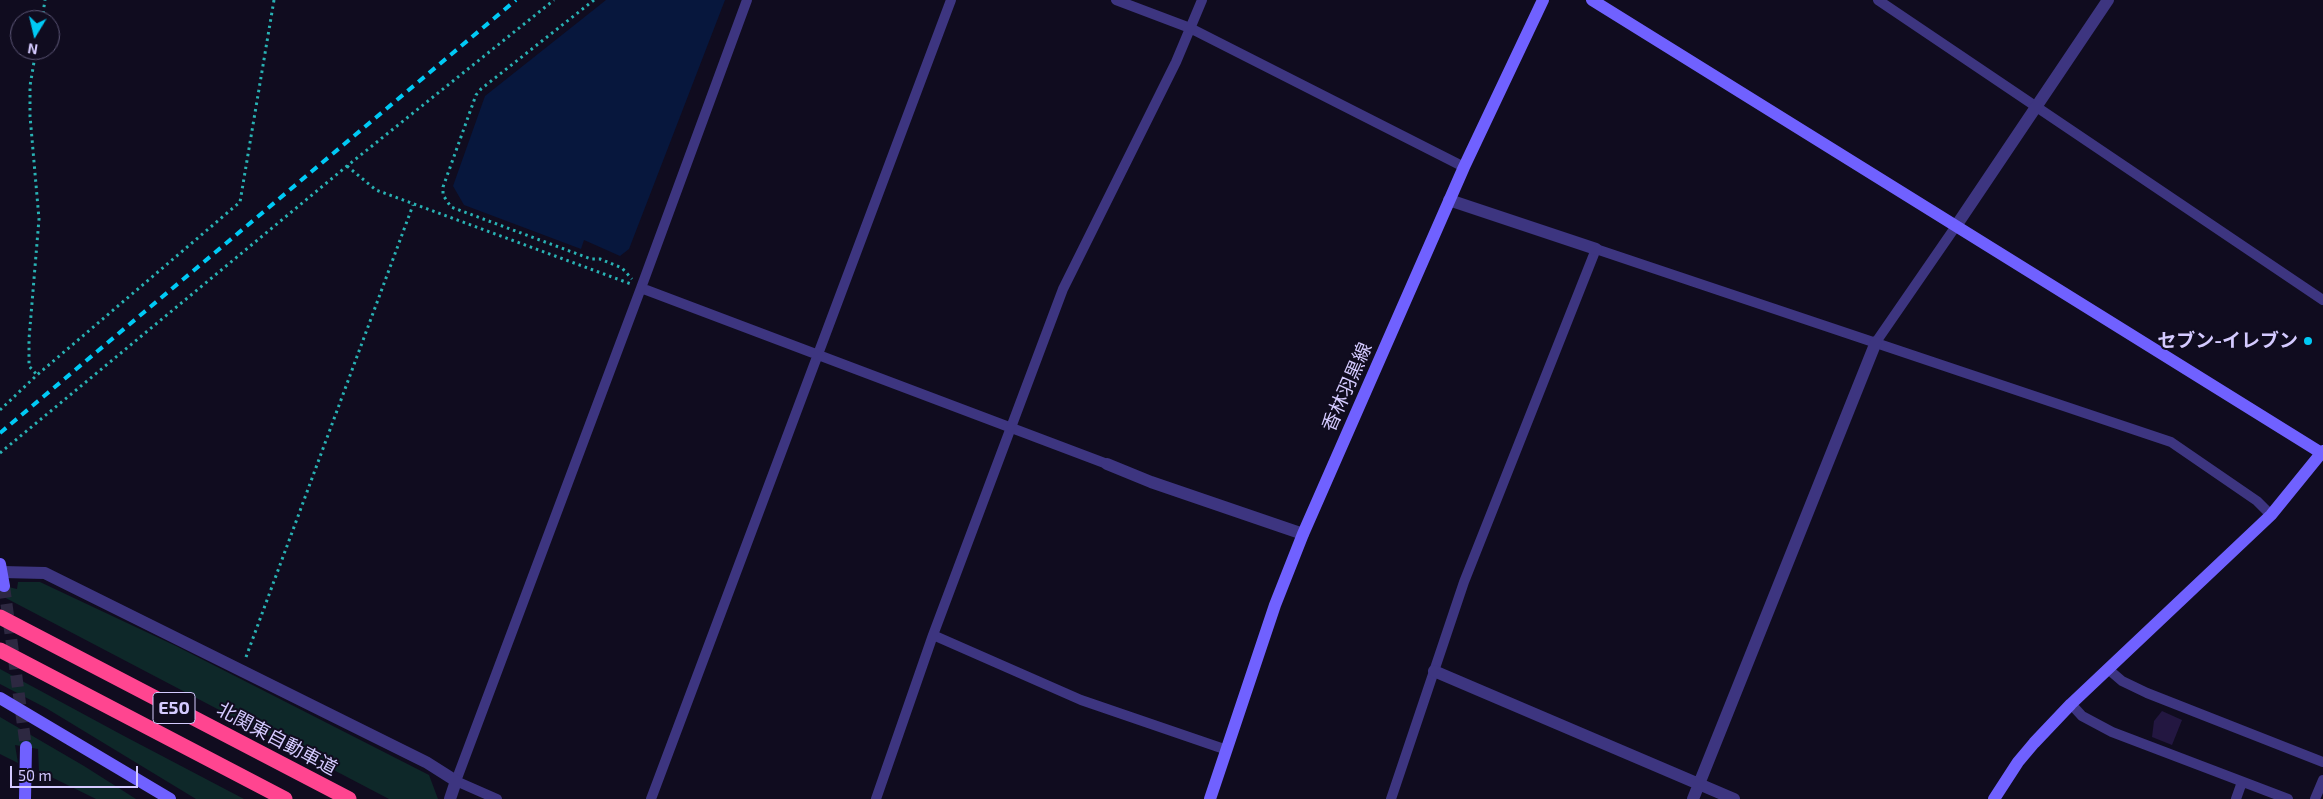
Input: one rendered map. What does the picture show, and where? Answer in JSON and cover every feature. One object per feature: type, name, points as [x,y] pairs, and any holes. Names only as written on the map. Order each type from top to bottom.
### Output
[{"type":"highway","name":"北関東自動車道","points":[[0,616],[349,799]]},
{"type":"highway","name":"E50","points":[[0,650],[285,799]]},
{"type":"street","name":"香林羽黒線","points":[[1210,799],[1275,605],[1303,534],[1449,200],[1543,0]]},
{"type":"street","points":[[1592,0],[2322,453],[2271,515],[2071,704],[2018,762],[1994,799]]},
{"type":"street","points":[[1956,226],[2108,0]]},
{"type":"street","points":[[1449,200],[1596,249]]},
{"type":"street","points":[[1693,799],[1876,342]]},
{"type":"street","points":[[1107,464],[1303,534]]},
{"type":"street","points":[[4,586],[1,568],[45,573],[426,762],[456,781],[450,799]]},
{"type":"street","points":[[1434,671],[1734,799]]},
{"type":"street","points":[[0,698],[170,799]]},
{"type":"street","points":[[25,799],[26,747]]},
{"type":"lane","points":[[498,799],[456,781],[641,288],[746,0]]},
{"type":"lane","points":[[651,799],[952,0]]},
{"type":"lane","points":[[1116,0],[1190,28],[1464,167]]},
{"type":"lane","points":[[876,799],[933,635],[1063,289],[1176,62],[1202,0]]},
{"type":"lane","points":[[1878,0],[2323,300]]},
{"type":"lane","points":[[1876,342],[1956,226]]},
{"type":"lane","points":[[1391,799],[1464,582],[1596,249],[2171,442],[2257,501],[2271,515]]},
{"type":"lane","points":[[641,288],[1107,464]]},
{"type":"lane","points":[[933,635],[1081,700],[1227,750]]},
{"type":"lane","points":[[2108,668],[2122,680],[2147,693],[2323,762]]},
{"type":"lane","points":[[2071,704],[2082,716],[2112,732],[2288,799]]},
{"type":"lane","points":[[2315,799],[2323,780]]},
{"type":"lane","points":[[2236,799],[2242,782]]},
{"type":"path","points":[[0,410],[37,375],[240,202],[274,0]]},
{"type":"path","points":[[0,453],[347,166],[554,0]]},
{"type":"path","points":[[594,0],[481,89],[476,95],[443,186],[443,195],[450,207],[591,259],[600,259],[622,268],[641,288]]},
{"type":"path","points":[[34,60],[30,86],[30,108],[39,218],[29,339],[29,366],[37,375]]},
{"type":"path","points":[[347,166],[376,190],[641,288]]},
{"type":"path","points":[[242,670],[413,205]]},
{"type":"green space","points":[[18,582],[40,582],[176,646],[429,775],[438,799],[389,799],[0,595],[0,585],[17,589]]},
{"type":"green space","points":[[0,669],[244,799],[196,799],[46,708],[0,684]]},
{"type":"green space","points":[[0,717],[136,799],[96,799],[39,771],[38,749],[15,745],[18,763],[0,754]]},
{"type":"water","points":[[606,0],[725,0],[629,249],[620,256],[584,240],[581,249],[464,205],[453,186],[485,96]]},
{"type":"building","points":[[2162,711],[2182,720],[2172,745],[2152,737],[2154,721]]},
{"type":"tunnel","points":[[4,586],[26,747]]},
{"type":"railway","points":[[0,433],[516,0]]},
{"type":"place","name":"セブン-イレブン","points":[[2308,341]]}]
